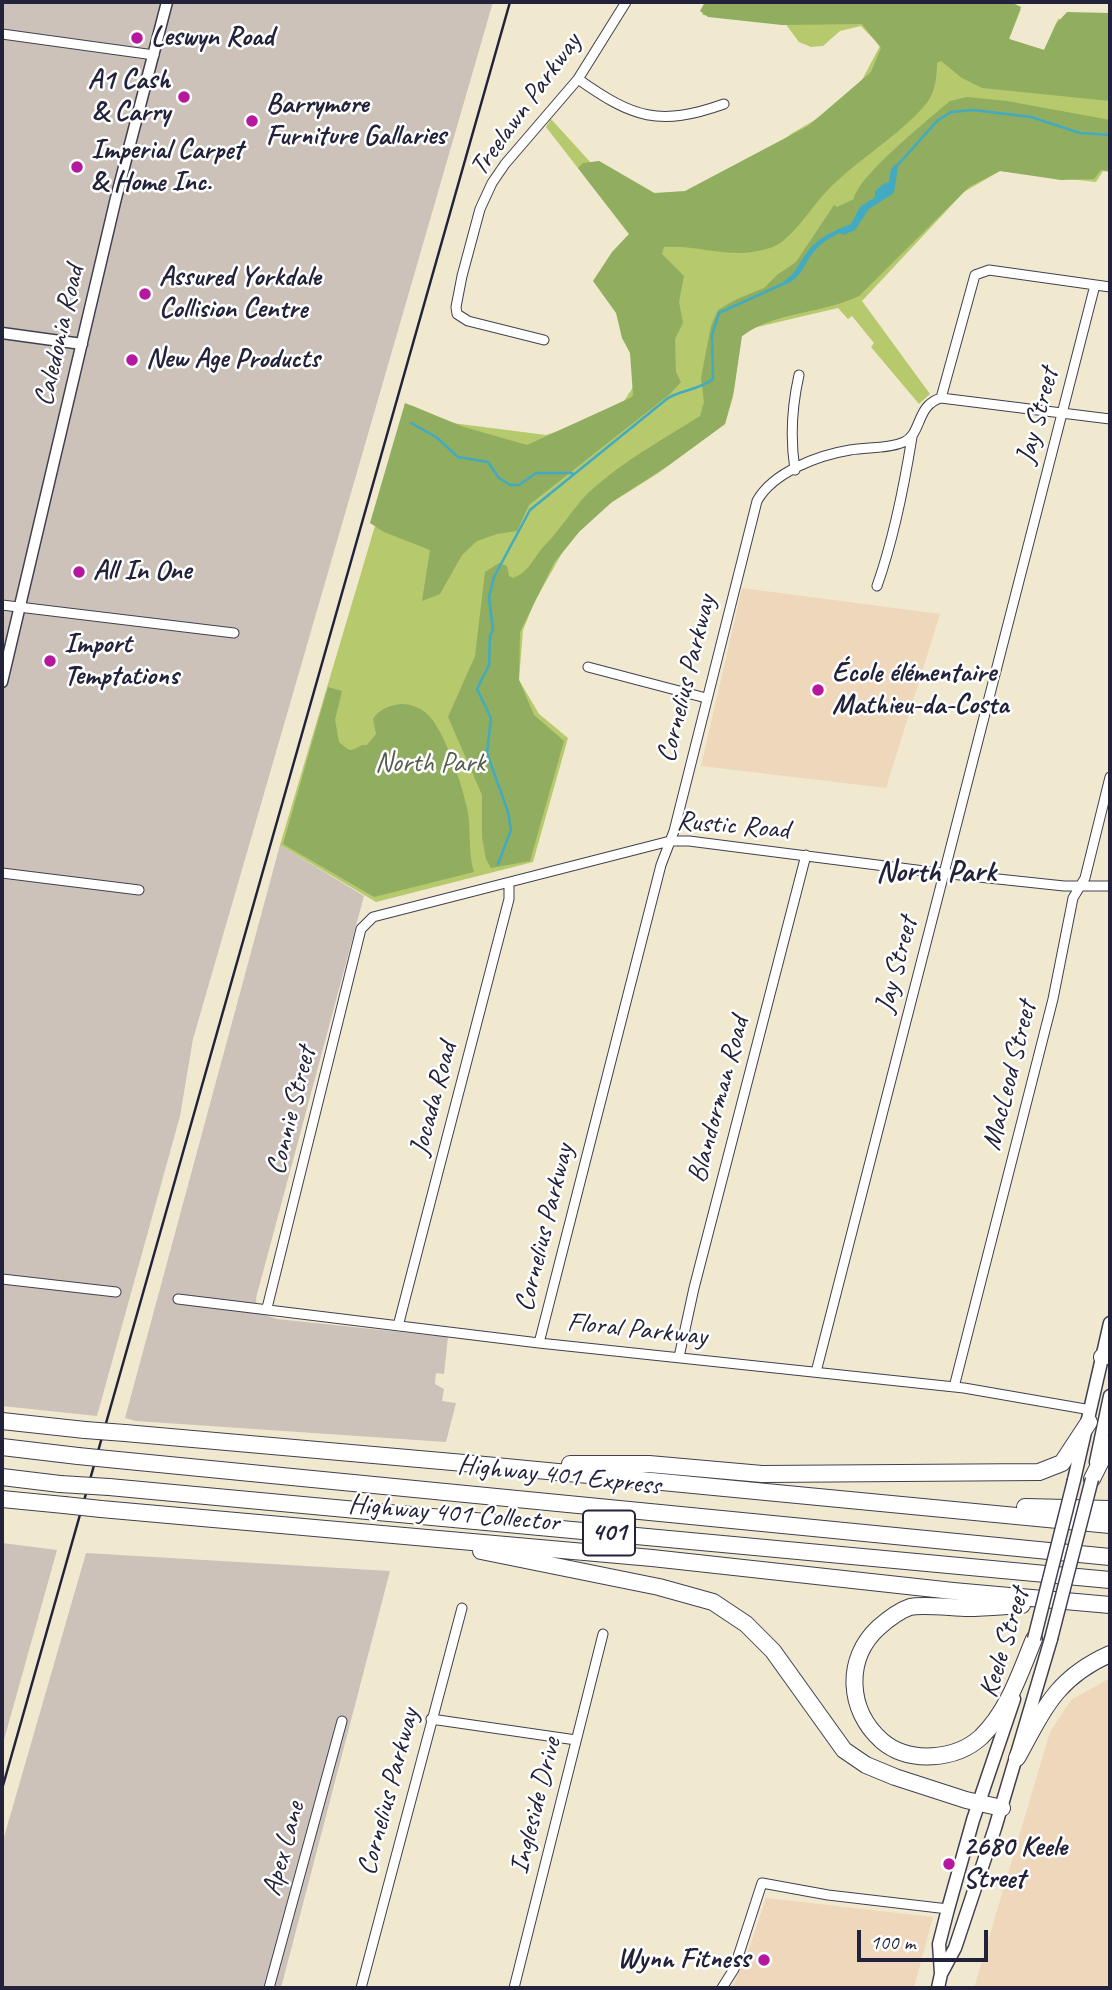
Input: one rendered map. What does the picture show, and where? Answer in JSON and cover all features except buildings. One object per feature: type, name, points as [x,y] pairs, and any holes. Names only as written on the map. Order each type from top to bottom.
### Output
[{"type":"highway","points":[[464,1463],[649,1464],[762,1474],[1039,1472],[1062,1463],[1090,1416]]},
{"type":"highway","name":"Highway 401 Collector","points":[[2,1421],[1110,1525]]},
{"type":"highway","points":[[1092,1479],[1110,1443]]},
{"type":"highway","name":"Highway 401 Express","points":[[2,1447],[1110,1557]]},
{"type":"highway","name":"Highway 401 Express","points":[[2,1477],[1110,1580]]},
{"type":"highway","name":"Highway 401 Collector","points":[[2,1499],[464,1541],[1110,1605]]},
{"type":"highway","points":[[911,1505],[1110,1509]]},
{"type":"highway","points":[[464,1541],[483,1552],[659,1587],[713,1602],[746,1624],[774,1651],[844,1750],[866,1765],[895,1777],[1002,1808]]},
{"type":"highway","points":[[1034,1639],[1006,1705],[980,1737],[962,1750],[940,1756],[917,1755],[896,1749],[882,1741],[857,1704],[853,1689],[857,1660],[867,1639],[887,1620],[910,1607],[971,1608],[1072,1602]]},
{"type":"highway","points":[[1017,1758],[1058,1689],[1082,1668],[1110,1654]]},
{"type":"main road","name":"Keele Street","points":[[942,1974],[939,1944],[948,1909],[1034,1639],[1106,1356],[1110,1323]]},
{"type":"main road","name":"Keele Street","points":[[937,1988],[956,1948],[1017,1758],[1051,1639],[1110,1396]]},
{"type":"street","name":"Caledonia Road","points":[[2,682],[116,198],[167,2]]},
{"type":"street","name":"Treelawn Parkway","points":[[544,340],[468,321],[457,314],[462,276],[480,209],[492,183],[578,79],[626,2]]},
{"type":"street","points":[[2,34],[154,55]]},
{"type":"street","points":[[578,79],[613,103],[648,116],[680,117],[724,104]]},
{"type":"street","points":[[941,398],[975,275],[989,270],[1110,287]]},
{"type":"street","name":"Jay Street","points":[[816,1372],[1095,285]]},
{"type":"street","points":[[2,333],[82,344]]},
{"type":"street","points":[[795,470],[792,451],[794,394],[799,375]]},
{"type":"street","points":[[877,586],[886,560],[906,475],[912,437],[926,407],[934,400],[941,398],[1110,419]]},
{"type":"street","name":"Cornelius Parkway","points":[[539,1343],[757,501],[762,492],[795,470],[848,450],[904,442],[912,437]]},
{"type":"street","points":[[2,605],[234,633]]},
{"type":"street","points":[[588,667],[706,698]]},
{"type":"street","name":"MacLeod Street","points":[[954,1387],[1043,1039],[1070,923],[1073,898],[1084,877],[1110,777]]},
{"type":"street","name":"Rustic Road","points":[[364,925],[373,917],[387,911],[509,883],[670,841],[945,873],[1077,886],[1110,886]]},
{"type":"street","name":"Blandorman Road","points":[[679,1357],[694,1287],[806,855]]},
{"type":"street","points":[[2,873],[139,890]]},
{"type":"street","name":"Jocada Road","points":[[398,1326],[509,899],[509,883]]},
{"type":"street","name":"Connie Street","points":[[267,1308],[317,1102],[364,925]]},
{"type":"street","points":[[2,1279],[116,1292]]},
{"type":"street","name":"Floral Parkway","points":[[178,1299],[539,1343],[1010,1394],[1090,1416]]},
{"type":"street","name":"Cornelius Parkway","points":[[361,1988],[462,1608]]},
{"type":"street","name":"Ingleside Drive","points":[[514,1988],[603,1634]]},
{"type":"street","points":[[431,1719],[576,1740]]},
{"type":"street","name":"Apex Lane","points":[[269,1988],[342,1721]]},
{"type":"street","points":[[722,1988],[734,1969],[762,1883],[828,1895],[948,1909]]},
{"type":"shaded area","points":[[2,2],[493,2],[193,1039],[180,1116],[97,1416],[2,1406]]},
{"type":"shaded area","name":"École élémentaire Mathieu-da-Costa","points":[[742,588],[940,614],[886,788],[701,766]]},
{"type":"shaded area","points":[[280,845],[364,896],[256,1298],[257,1312],[277,1319],[448,1337],[444,1374],[436,1373],[435,1384],[444,1389],[442,1401],[456,1403],[446,1442],[136,1421],[125,1418]]},
{"type":"shaded area","points":[[2,1543],[57,1550],[2,1747]]},
{"type":"shaded area","points":[[86,1553],[390,1571],[281,1988],[2,1988],[2,1844]]},
{"type":"shaded area","points":[[1110,1678],[1110,1988],[974,1988],[1050,1732],[1071,1700]]},
{"type":"shaded area","points":[[766,1898],[933,1917],[914,1988],[732,1988],[749,1949]]},
{"type":"green space","points":[[705,2],[1011,2],[1021,7],[1009,39],[1044,50],[1056,24],[1067,12],[1110,13],[1110,101],[982,88],[962,78],[941,61],[937,63],[935,85],[926,104],[902,128],[838,180],[786,239],[770,248],[742,253],[664,247],[662,254],[684,276],[679,302],[683,323],[675,339],[676,372],[681,382],[670,394],[529,505],[517,531],[477,541],[462,555],[440,594],[422,601],[430,550],[384,532],[370,523],[405,403],[464,427],[527,445],[633,395],[630,353],[622,338],[616,313],[593,281],[612,252],[629,234],[578,168],[583,163],[599,161],[654,193],[685,191],[808,126],[871,72],[881,48],[862,24],[782,25],[708,17],[700,11]]},
{"type":"green space","name":"North Park","points":[[708,2],[999,2],[1021,9],[1009,39],[1044,50],[1058,19],[1110,21],[1110,172],[1103,171],[1096,182],[1000,171],[964,192],[862,301],[930,394],[919,404],[871,347],[874,343],[852,316],[848,319],[838,308],[753,328],[741,337],[733,397],[725,424],[657,474],[593,514],[562,553],[535,601],[523,630],[519,680],[539,714],[568,738],[533,862],[376,902],[280,845],[411,405],[452,423],[546,435],[579,424],[624,401],[641,375],[629,234],[546,127],[551,119],[592,164],[599,161],[677,206],[746,170],[791,134],[853,97],[880,46],[861,26],[840,31],[823,46],[811,47],[799,42],[784,22],[702,15]]},
{"type":"green space","points":[[967,97],[1007,101],[1110,120],[1110,171],[1101,170],[1094,179],[1061,180],[1000,171],[969,187],[859,296],[769,322],[742,336],[734,390],[725,424],[612,502],[579,532],[554,563],[520,632],[519,680],[534,715],[564,741],[530,861],[491,868],[486,859],[482,837],[482,795],[448,717],[475,656],[485,572],[499,563],[507,566],[509,576],[513,578],[524,572],[582,499],[596,486],[633,458],[700,416],[704,402],[701,378],[711,326],[718,310],[764,288],[796,262],[834,205],[837,207],[854,199],[867,177],[911,134],[950,101]]},
{"type":"green space","points":[[328,687],[342,691],[335,720],[339,742],[350,750],[367,745],[376,734],[373,719],[389,707],[401,704],[414,706],[433,720],[446,745],[462,790],[468,813],[474,872],[374,897],[283,844]]},
{"type":"water","points":[[896,164],[898,167],[894,193],[869,209],[855,230],[843,235],[840,233],[822,244],[798,275],[784,285],[783,282],[817,241],[851,224],[860,207],[875,197],[875,191],[889,182],[891,169]]},
{"type":"waterway","points":[[896,167],[937,121],[951,112],[973,110],[1031,117],[1080,133],[1110,135]]},
{"type":"waterway","points":[[498,864],[511,830],[508,812],[487,753],[491,718],[477,689],[489,665],[490,636],[493,630],[489,597],[494,577],[530,510],[668,398],[713,379],[712,335],[719,313],[785,283]]},
{"type":"waterway","points":[[411,423],[436,437],[458,457],[488,462],[499,478],[510,485],[519,485],[536,473],[572,473]]},
{"type":"railway","points":[[2,1789],[510,2]]},
{"type":"place","name":"Leswyn Road","points":[[137,38]]},
{"type":"place","name":"A1 Cash & Carry","points":[[184,97]]},
{"type":"place","name":"Barrymore Furniture Gallaries","points":[[252,121]]},
{"type":"place","name":"Imperial Carpet & Home Inc.","points":[[77,167]]},
{"type":"place","name":"Assured Yorkdale Collision Centre","points":[[145,294]]},
{"type":"place","name":"New Age Products","points":[[132,360]]},
{"type":"place","name":"All In One","points":[[79,572]]},
{"type":"place","name":"Import Temptations","points":[[50,661]]},
{"type":"place","name":"École élémentaire Mathieu-da-Costa","points":[[818,690]]},
{"type":"place","name":"2680 Keele Street","points":[[949,1864]]},
{"type":"place","name":"Wynn Fitness","points":[[764,1960]]},
{"type":"district","name":"North Park","points":[[936,873]]}]
